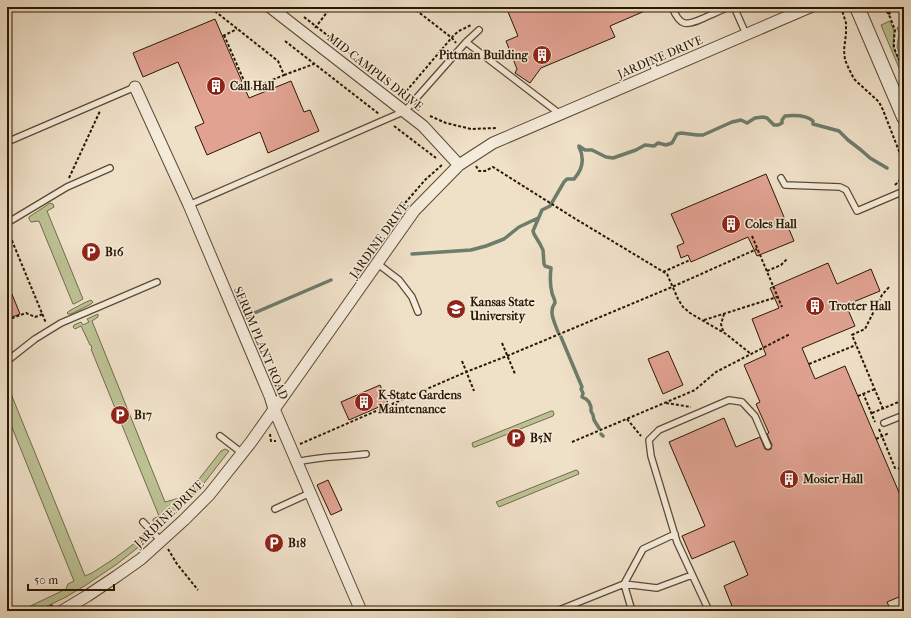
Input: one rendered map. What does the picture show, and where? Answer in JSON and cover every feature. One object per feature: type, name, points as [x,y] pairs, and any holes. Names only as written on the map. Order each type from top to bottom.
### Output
[{"type":"street","name":"MID-CAMPUS DRIVE","points":[[270,7],[423,126],[459,165]]},
{"type":"street","name":"JARDINE DRIVE","points":[[62,611],[87,596],[141,559],[161,542],[209,495],[268,419],[414,211],[459,165],[493,143],[810,7]]},
{"type":"street","points":[[857,7],[904,117]]},
{"type":"street","name":"SERUM PLANT ROAD","points":[[135,87],[189,205],[267,389],[274,409],[361,611]]},
{"type":"lane","points":[[672,7],[676,18],[684,23],[691,24],[728,7]]},
{"type":"lane","points":[[734,7],[746,34]]},
{"type":"lane","points":[[189,205],[405,111],[460,48],[479,30]]},
{"type":"lane","points":[[466,42],[560,114]]},
{"type":"lane","points":[[652,62],[656,73]]},
{"type":"lane","points":[[7,142],[135,87]]},
{"type":"lane","points":[[7,223],[67,187],[110,168]]},
{"type":"lane","points":[[781,178],[785,185],[840,187],[846,190],[850,195],[857,211],[904,191]]},
{"type":"lane","points":[[378,264],[399,280],[412,297],[418,312]]},
{"type":"lane","points":[[8,360],[35,339],[61,323],[157,282]]},
{"type":"lane","points":[[7,350],[8,360]]},
{"type":"lane","points":[[708,611],[675,534],[651,456],[649,440],[658,430],[729,400],[742,402],[755,416],[768,446]]},
{"type":"lane","points":[[884,423],[904,415]]},
{"type":"lane","points":[[220,436],[242,453]]},
{"type":"lane","points":[[297,462],[319,458],[366,454]]},
{"type":"lane","points":[[275,509],[310,493]]},
{"type":"lane","points":[[143,522],[161,542]]},
{"type":"lane","points":[[632,611],[624,584],[643,549],[675,534]]},
{"type":"lane","points":[[559,610],[568,609],[624,584],[657,588],[692,575]]},
{"type":"path","points":[[206,7],[211,8],[278,61],[284,75]]},
{"type":"path","points":[[412,7],[452,38],[460,48]]},
{"type":"path","points":[[841,7],[846,23],[844,50],[845,60],[854,79],[879,102],[904,164]]},
{"type":"path","points":[[884,7],[895,30],[894,48],[904,71]]},
{"type":"path","points":[[888,14],[897,7],[904,10]]},
{"type":"path","points":[[403,95],[459,31],[476,23]]},
{"type":"path","points":[[237,29],[223,35],[247,91],[314,64]]},
{"type":"path","points":[[285,41],[438,159]]},
{"type":"path","points":[[69,175],[100,110]]},
{"type":"path","points":[[430,116],[446,124],[465,128],[497,128]]},
{"type":"path","points":[[889,187],[896,184],[904,176]]},
{"type":"path","points":[[536,195],[667,274],[683,307],[690,313],[723,332],[751,354]]},
{"type":"path","points":[[7,228],[47,325]]},
{"type":"path","points":[[752,236],[782,307]]},
{"type":"path","points":[[291,448],[466,372],[672,287],[757,249]]},
{"type":"path","points":[[767,271],[781,265],[787,259]]},
{"type":"path","points":[[663,272],[690,260]]},
{"type":"path","points":[[883,409],[852,335],[865,329],[882,295],[890,286]]},
{"type":"path","points":[[703,321],[777,297]]},
{"type":"path","points":[[7,320],[26,313],[35,317],[43,314]]},
{"type":"path","points":[[723,332],[721,324],[724,314]]},
{"type":"path","points":[[572,442],[695,390],[716,372],[790,334]]},
{"type":"path","points":[[502,344],[514,374]]},
{"type":"path","points":[[809,364],[856,345]]},
{"type":"path","points":[[462,361],[474,391]]},
{"type":"path","points":[[858,396],[875,389]]},
{"type":"path","points":[[863,393],[896,468],[904,469]]},
{"type":"path","points":[[872,413],[901,401]]},
{"type":"path","points":[[664,403],[708,409]]},
{"type":"path","points":[[268,419],[271,441],[278,442]]},
{"type":"path","points":[[627,419],[649,444]]},
{"type":"path","points":[[876,439],[888,433]]},
{"type":"path","points":[[161,542],[198,590]]},
{"type":"green space","points":[[904,18],[904,65],[897,47],[899,33],[897,28],[901,25]]},
{"type":"green space","points":[[890,21],[894,31],[893,47],[904,73],[904,80],[881,25]]},
{"type":"green space","points":[[50,203],[53,204],[54,207],[47,211],[83,299],[74,304],[39,221],[31,222],[29,219],[29,217]]},
{"type":"green space","points":[[91,300],[93,302],[91,304],[71,314],[67,313],[69,311]]},
{"type":"green space","points":[[98,314],[98,317],[92,321],[165,502],[183,497],[221,451],[225,449],[229,451],[201,487],[160,529],[153,521],[153,519],[159,516],[91,349],[91,345],[81,326],[75,329],[73,327],[81,322],[83,325],[89,322],[87,319]]},
{"type":"green space","points":[[7,384],[85,576],[115,558],[143,535],[147,535],[150,538],[117,564],[86,585],[66,597],[37,611],[20,611],[66,589],[68,584],[74,581],[7,415]]},
{"type":"green space","points":[[553,411],[553,416],[473,447],[472,443]]},
{"type":"green space","points":[[576,470],[579,474],[499,507],[496,502]]},
{"type":"building","name":"Pittman Building","points":[[506,7],[654,7],[610,26],[615,37],[541,68],[530,83],[515,73],[517,69],[506,41],[518,36]]},
{"type":"building","name":"Call Hall","points":[[215,19],[249,98],[291,81],[304,112],[310,110],[319,131],[268,153],[260,132],[207,155],[195,127],[204,123],[178,62],[143,77],[133,53]]},
{"type":"building","name":"Coles Hall","points":[[766,174],[794,241],[757,256],[748,237],[691,262],[688,255],[681,258],[677,246],[684,243],[671,214]]},
{"type":"building","name":"Mosier Hall","points":[[828,263],[837,284],[871,269],[880,291],[846,305],[855,326],[802,348],[815,379],[845,366],[904,504],[904,595],[887,602],[891,611],[846,611],[844,607],[835,611],[828,611],[826,606],[815,611],[734,611],[724,586],[748,575],[734,541],[692,559],[682,536],[705,526],[669,442],[724,418],[736,447],[760,437],[765,449],[771,449],[772,445],[767,434],[769,433],[756,404],[760,402],[744,365],[766,355],[752,319],[779,308],[770,288]]},
{"type":"building","points":[[7,282],[20,314],[7,319]]},
{"type":"building","points":[[668,351],[683,385],[663,394],[648,359]]},
{"type":"building","name":"K-State Gardens Maintenance","points":[[380,385],[388,403],[349,420],[341,402]]},
{"type":"building","points":[[328,480],[342,510],[331,515],[317,485]]},
{"type":"waterway","points":[[579,146],[585,150],[592,150],[606,157],[613,158],[636,150],[645,145],[654,146],[658,143],[666,145],[672,143],[677,134],[681,133],[703,135],[732,122],[741,120],[747,123],[755,118],[763,117],[767,118],[774,125],[778,125],[782,123],[785,116],[796,116],[810,119],[813,121],[813,124],[839,131],[870,158],[887,168]]},
{"type":"waterway","points":[[558,332],[552,314],[555,300],[551,287],[551,268],[545,266],[544,264],[543,250],[533,231],[542,210],[550,206],[564,182],[567,179],[574,179],[581,168],[582,156],[579,147]]},
{"type":"waterway","points":[[412,254],[471,250],[486,246],[504,239],[519,227],[538,218]]},
{"type":"waterway","points":[[245,317],[331,280]]},
{"type":"waterway","points":[[561,337],[582,387],[582,397],[589,402],[594,420],[599,428]]},
{"type":"place","name":"Pittman Building","points":[[542,55]]},
{"type":"place","name":"Call Hall","points":[[216,86]]},
{"type":"place","name":"Coles Hall","points":[[731,224]]},
{"type":"place","name":"B16","points":[[91,252]]},
{"type":"place","name":"Trotter Hall","points":[[815,306]]},
{"type":"place","name":"Kansas State University","points":[[456,309]]},
{"type":"place","name":"K-State Gardens Maintenance","points":[[364,402]]},
{"type":"place","name":"B17","points":[[120,415]]},
{"type":"place","name":"B5N","points":[[516,438]]},
{"type":"place","name":"Mosier Hall","points":[[789,479]]},
{"type":"place","name":"B18","points":[[274,543]]}]
